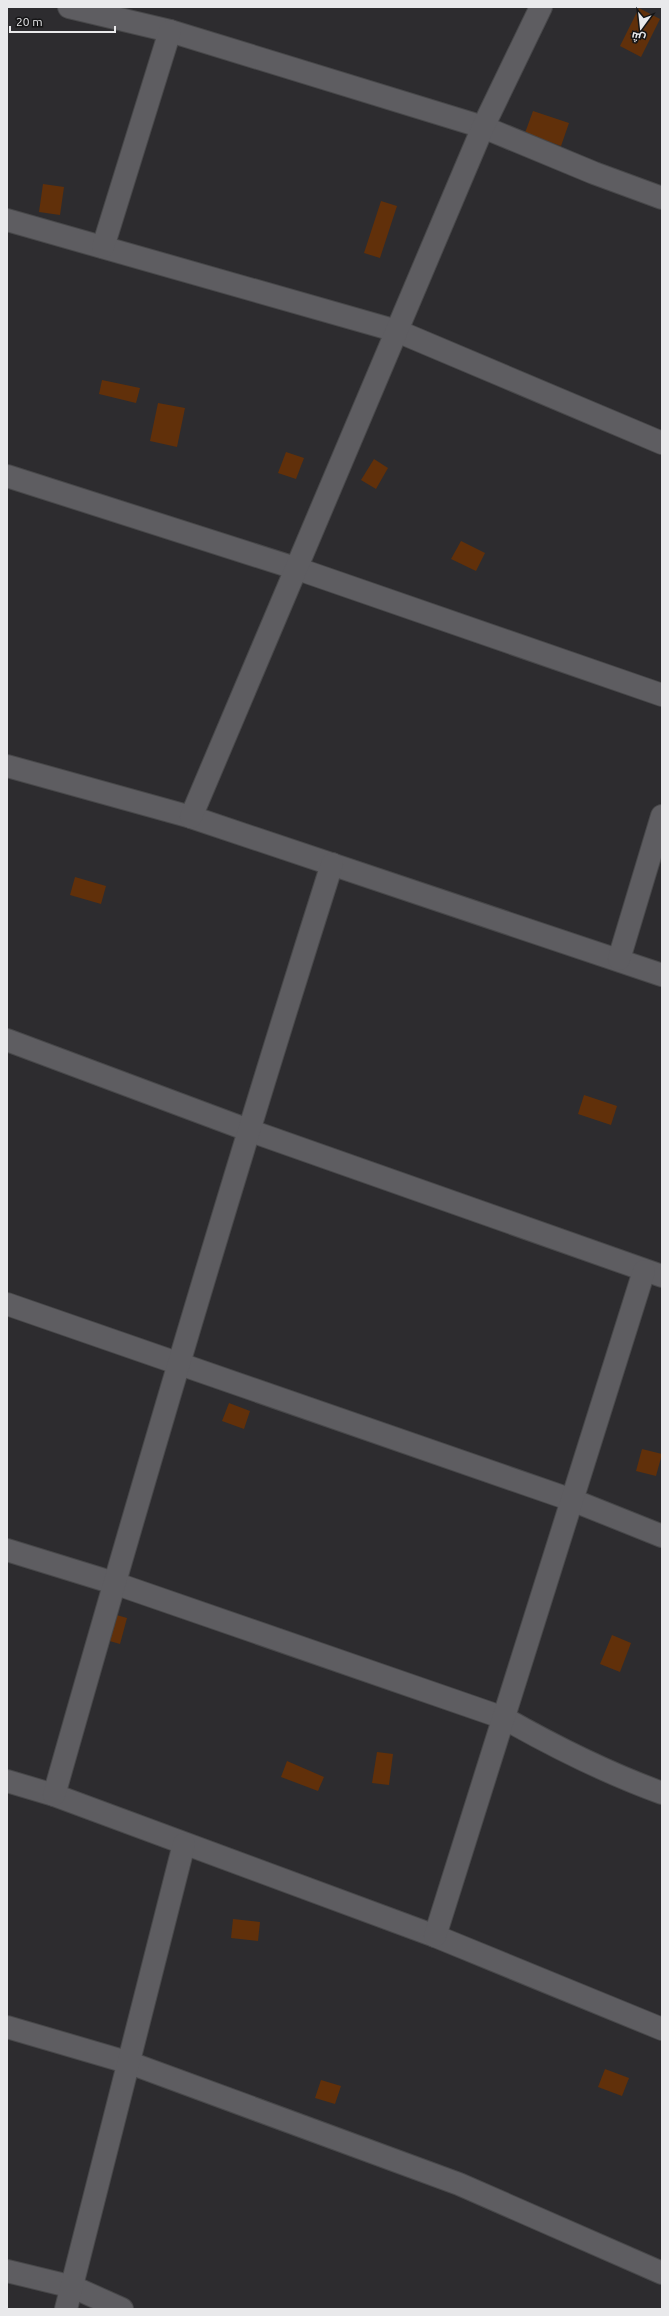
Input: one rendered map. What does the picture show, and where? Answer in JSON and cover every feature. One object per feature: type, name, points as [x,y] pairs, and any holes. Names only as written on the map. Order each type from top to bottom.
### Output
[{"type":"street","points":[[69,7],[170,31],[483,127],[594,173],[662,198]]},
{"type":"street","points":[[191,817],[298,569],[483,127],[541,7]]},
{"type":"street","points":[[103,247],[170,31]]},
{"type":"street","points":[[7,220],[397,331],[662,443]]},
{"type":"street","points":[[7,476],[298,569],[662,695]]},
{"type":"street","points":[[7,766],[191,817],[662,975]]},
{"type":"street","points":[[619,960],[662,816]]},
{"type":"street","points":[[54,1795],[114,1583],[248,1130],[332,864]]},
{"type":"street","points":[[7,1040],[248,1130],[653,1273],[572,1500],[435,1936]]},
{"type":"street","points":[[7,1304],[180,1362],[572,1500],[662,1536]]},
{"type":"street","points":[[7,1550],[114,1583],[504,1718],[615,1776],[662,1793]]},
{"type":"street","points":[[7,1781],[54,1795],[435,1936],[662,2029]]},
{"type":"street","points":[[66,2309],[73,2287],[130,2063],[184,1844]]},
{"type":"street","points":[[7,2027],[130,2063],[459,2184],[662,2273]]},
{"type":"street","points":[[7,2271],[73,2287],[122,2309]]},
{"type":"building","points":[[639,8],[660,19],[641,57],[620,46]]},
{"type":"building","points":[[533,111],[569,123],[561,146],[525,133]]},
{"type":"building","points":[[43,184],[64,187],[60,215],[39,212]]},
{"type":"building","points":[[381,201],[397,206],[380,258],[364,253]]},
{"type":"building","points":[[102,380],[140,388],[136,403],[99,394]]},
{"type":"building","points":[[158,403],[185,408],[177,447],[150,441]]},
{"type":"building","points":[[286,452],[304,458],[296,479],[278,473]]},
{"type":"building","points":[[374,459],[388,468],[376,489],[361,480]]},
{"type":"building","points":[[461,541],[485,553],[476,571],[451,559]]},
{"type":"building","points":[[75,877],[106,886],[101,904],[70,895]]},
{"type":"building","points":[[584,1095],[617,1106],[611,1125],[578,1114]]},
{"type":"building","points":[[229,1403],[250,1411],[244,1429],[222,1421]]},
{"type":"building","points":[[642,1449],[662,1454],[656,1476],[636,1471]]},
{"type":"building","points":[[113,1614],[127,1618],[120,1644],[106,1640]]},
{"type":"building","points":[[612,1635],[631,1643],[620,1672],[600,1664]]},
{"type":"building","points":[[377,1752],[393,1754],[389,1785],[372,1783]]},
{"type":"building","points":[[287,1761],[324,1777],[318,1791],[281,1777]]},
{"type":"building","points":[[233,1919],[260,1922],[258,1941],[231,1938]]},
{"type":"building","points":[[605,2069],[629,2078],[622,2096],[598,2087]]},
{"type":"building","points":[[321,2080],[341,2086],[335,2104],[315,2098]]}]
